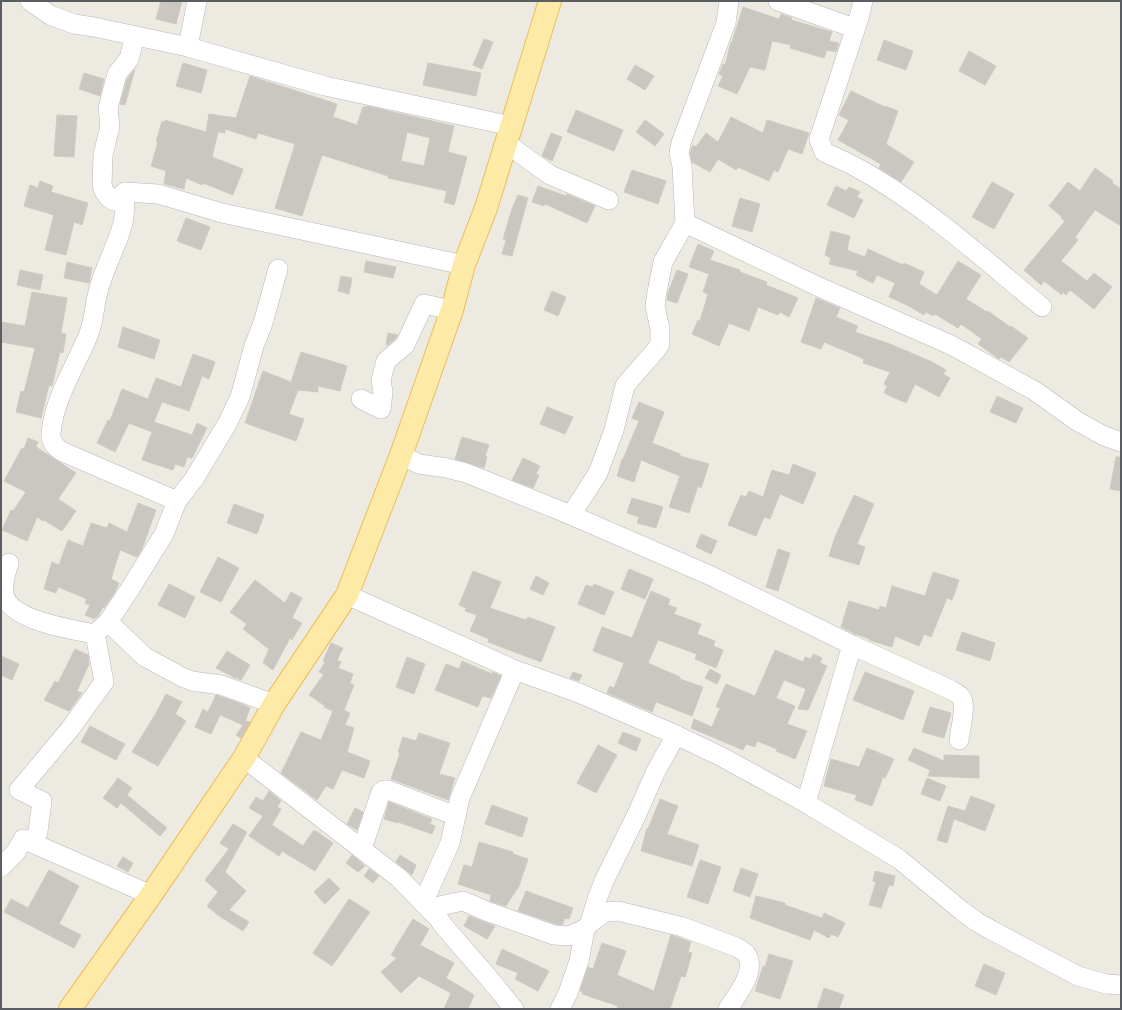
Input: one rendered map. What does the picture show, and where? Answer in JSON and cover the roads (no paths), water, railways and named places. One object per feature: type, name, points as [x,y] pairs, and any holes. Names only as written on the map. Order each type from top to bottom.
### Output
[{"type":"main road","points":[[70,1009],[151,895],[244,758],[274,704],[347,595],[401,455],[452,310],[464,264],[486,208],[550,1]]},
{"type":"street","points":[[30,1],[50,15],[62,20],[188,47],[325,86],[508,134],[550,175],[609,200]]},
{"type":"street","points":[[188,47],[197,1]]},
{"type":"street","points":[[571,515],[598,474],[614,430],[625,386],[660,344],[660,329],[656,306],[657,292],[663,262],[685,223],[682,166],[679,153],[680,148],[726,23],[729,1]]},
{"type":"street","points":[[778,1],[854,28]]},
{"type":"street","points":[[863,1],[859,18],[854,28],[820,139],[824,152],[854,166],[895,191],[936,221],[1042,307]]},
{"type":"street","points":[[135,36],[129,59],[117,74],[108,108],[110,126],[101,176],[104,191],[109,198],[114,201],[125,192],[158,194],[222,213],[464,264]]},
{"type":"street","points":[[125,192],[122,224],[98,291],[92,327],[64,388],[54,414],[50,434],[56,448],[63,452],[177,501]]},
{"type":"street","points":[[685,223],[817,286],[951,345],[1035,391],[1077,420],[1104,436],[1121,442]]},
{"type":"street","points":[[34,842],[38,831],[42,801],[19,790],[70,729],[104,682],[101,628],[130,589],[164,534],[177,501],[194,479],[227,424],[240,397],[278,268]]},
{"type":"street","points":[[361,399],[381,409],[383,392],[381,380],[386,361],[406,345],[424,304],[452,310]]},
{"type":"street","points":[[401,455],[419,464],[447,468],[466,473],[571,515],[709,576],[959,694],[964,705],[959,740]]},
{"type":"street","points":[[9,563],[4,585],[4,595],[10,606],[19,613],[42,622],[101,628],[144,657],[182,677],[192,681],[221,685],[274,704]]},
{"type":"street","points":[[347,595],[515,670],[579,693],[676,735],[720,756],[806,802],[899,859],[962,911],[991,930],[1078,976],[1106,984],[1121,985]]},
{"type":"street","points":[[806,802],[852,644]]},
{"type":"street","points":[[426,906],[450,843],[460,798],[515,670]]},
{"type":"street","points":[[560,1009],[568,993],[579,961],[599,892],[655,773],[676,735]]},
{"type":"street","points":[[244,758],[399,878],[439,919],[514,1009]]},
{"type":"street","points":[[362,849],[381,792],[384,790],[388,790],[456,816]]},
{"type":"street","points":[[1,866],[16,852],[24,839],[34,842],[151,895]]},
{"type":"street","points":[[599,892],[606,903],[618,911]]},
{"type":"street","points":[[426,906],[439,906],[463,901],[468,902],[486,911],[554,935],[569,936],[588,926],[605,912],[618,911],[683,927],[736,947],[743,951],[748,957],[748,973],[745,983],[728,1009]]}]
